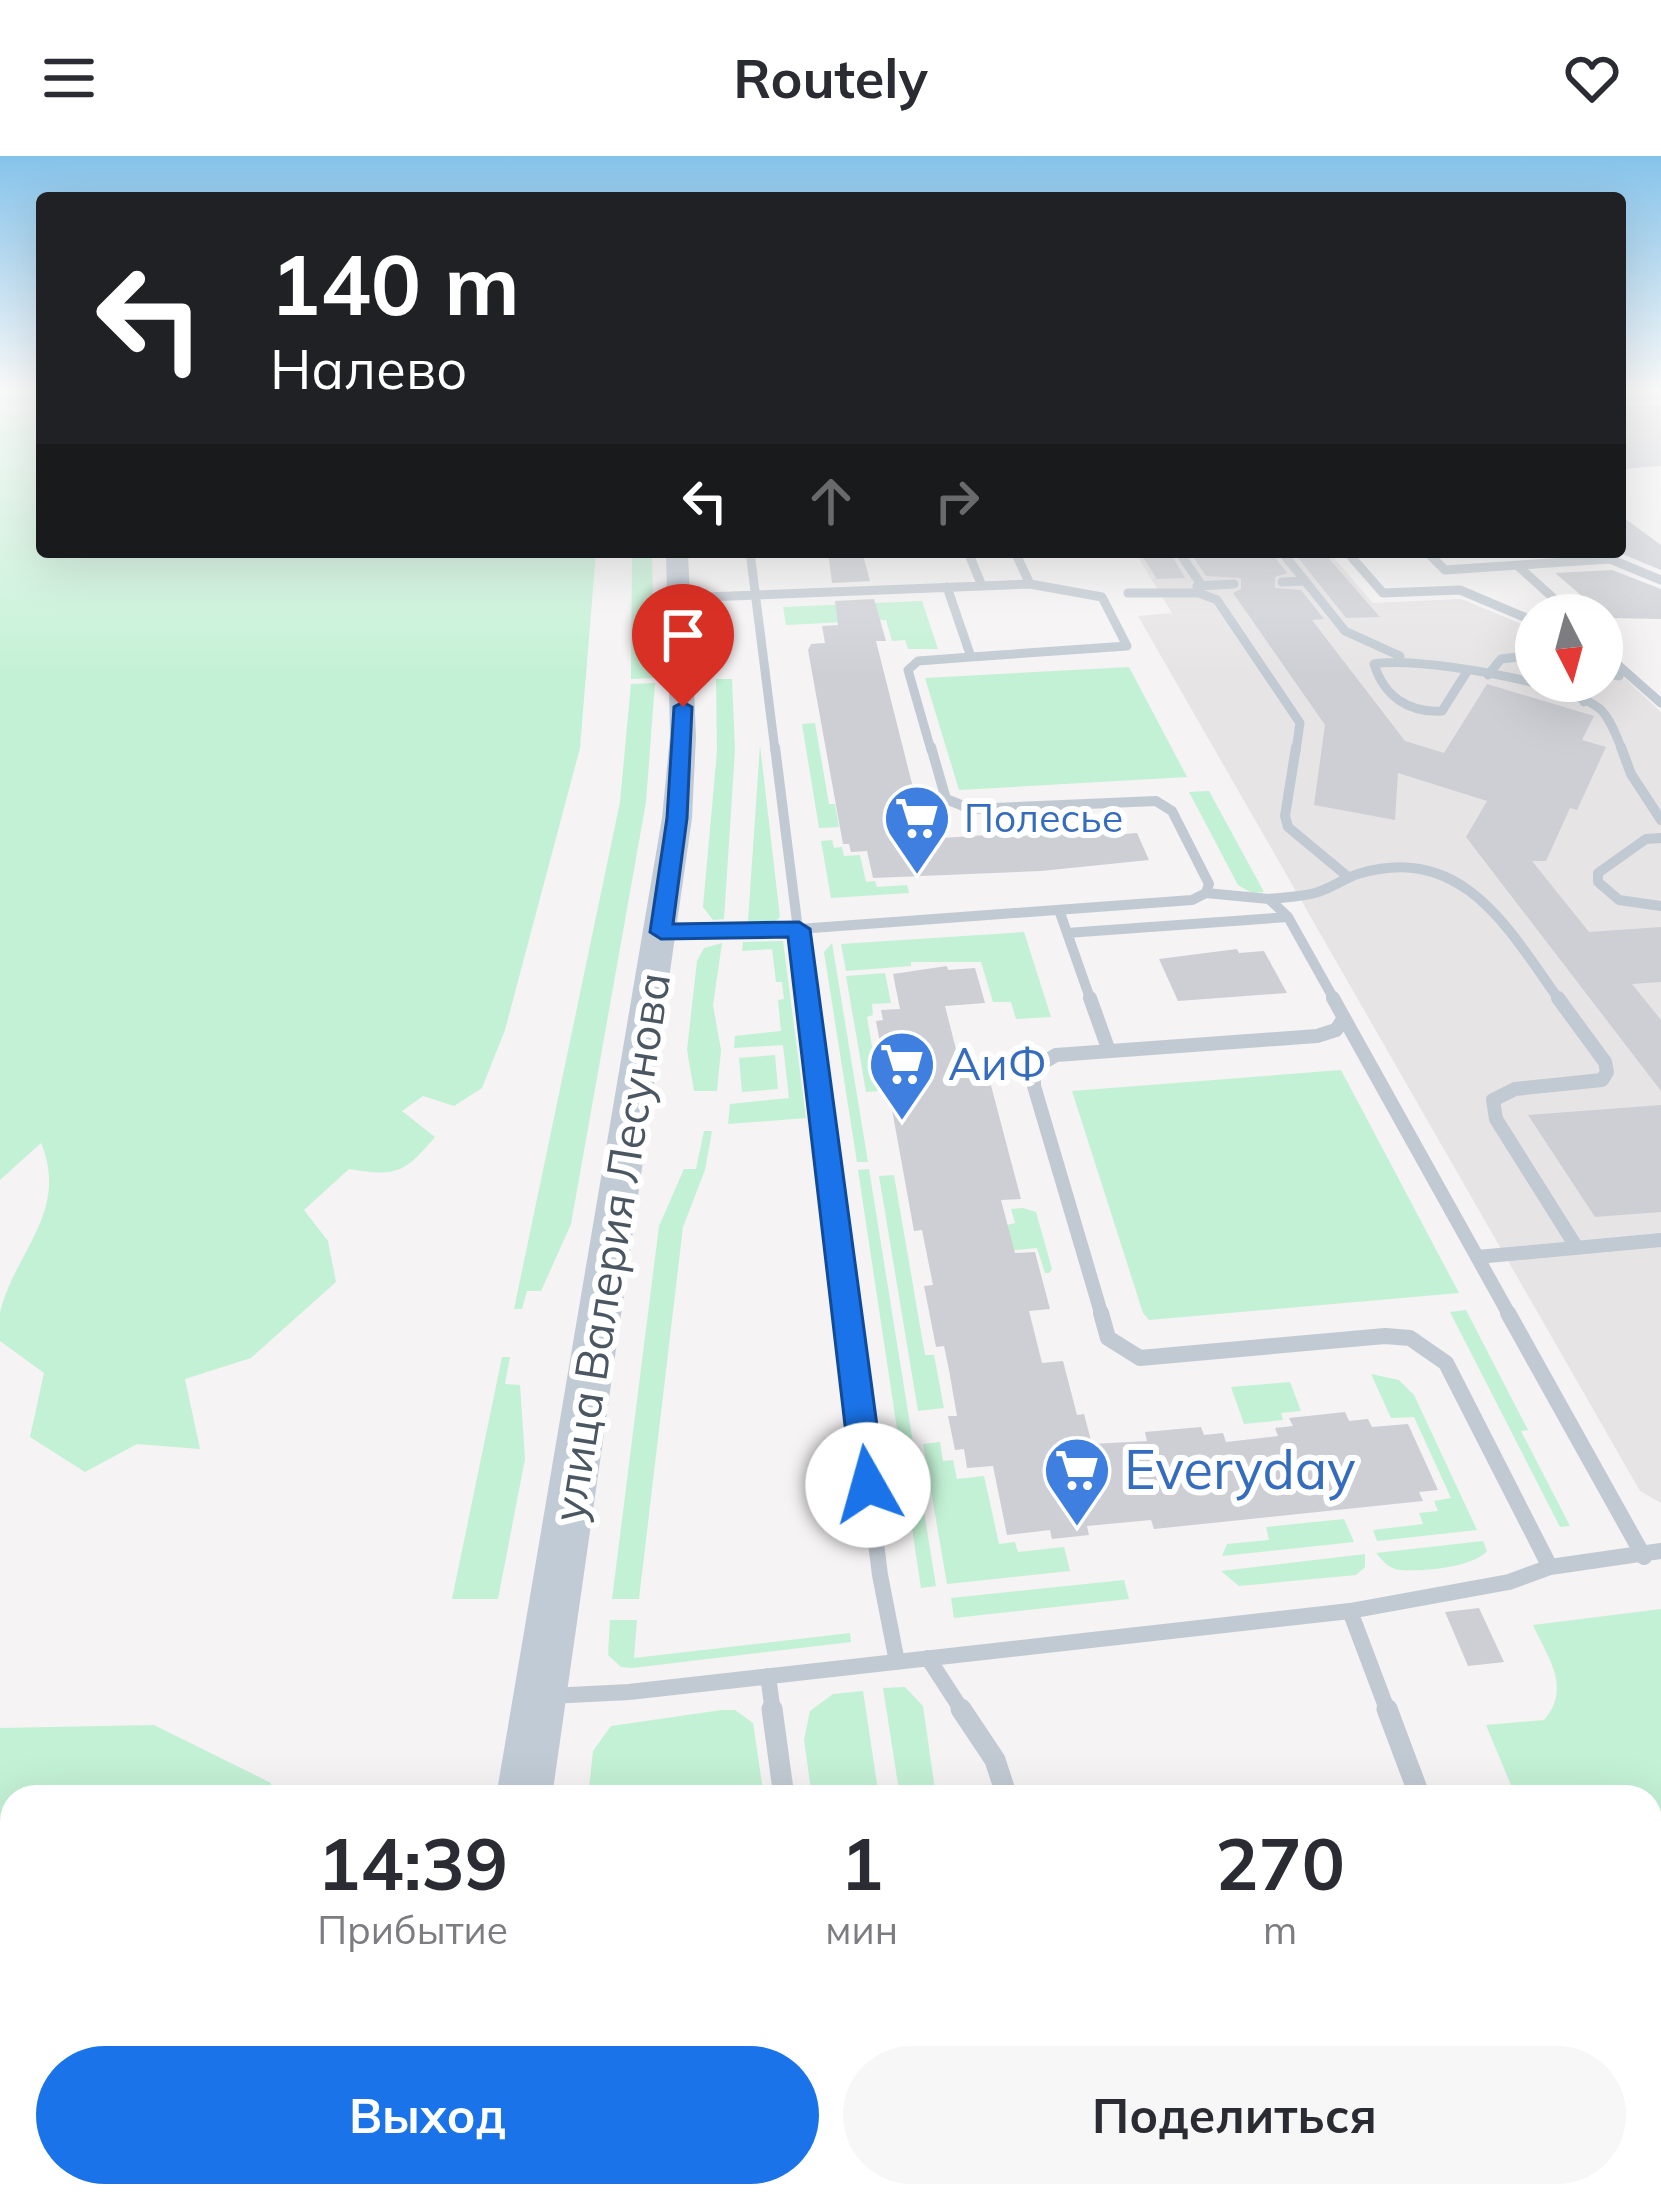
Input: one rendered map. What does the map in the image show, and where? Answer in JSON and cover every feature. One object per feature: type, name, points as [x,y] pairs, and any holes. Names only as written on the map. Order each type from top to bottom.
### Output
[{"type":"main road","name":"улица Валерия Лесунова","points":[[526,1785],[661,932],[683,736],[677,558]]},
{"type":"lane","points":[[751,558],[877,1552],[897,1662]]},
{"type":"lane","points":[[970,558],[982,586]]},
{"type":"lane","points":[[1019,558],[1030,584]]},
{"type":"lane","points":[[1183,558],[1202,586]]},
{"type":"lane","points":[[1287,558],[1345,631],[1405,658],[1515,683]]},
{"type":"lane","points":[[1352,558],[1383,593],[1466,591],[1515,613]]},
{"type":"lane","points":[[1433,558],[1445,570],[1610,559],[1661,580]]},
{"type":"lane","points":[[1539,558],[1543,562]]},
{"type":"lane","points":[[1519,567],[1549,594]]},
{"type":"lane","points":[[1282,582],[1305,581]]},
{"type":"lane","points":[[679,598],[1030,584],[1096,595],[1234,584]]},
{"type":"lane","points":[[946,587],[971,657]]},
{"type":"lane","points":[[1128,593],[1199,593],[1217,600],[1300,723],[1285,816],[1288,827],[1347,876]]},
{"type":"lane","points":[[1096,595],[1106,601],[1128,643],[1123,649],[926,659],[909,666],[946,799],[971,809],[1156,801],[1172,811],[1209,884],[1206,893]]},
{"type":"lane","points":[[1488,675],[1501,659],[1515,657]]},
{"type":"lane","points":[[1405,658],[1382,660],[1374,664],[1375,672],[1399,703],[1429,713],[1442,710],[1468,670]]},
{"type":"lane","points":[[1623,670],[1661,703]]},
{"type":"lane","points":[[1584,702],[1606,716],[1631,774],[1660,815]]},
{"type":"lane","points":[[1661,838],[1646,838],[1598,873],[1598,883],[1618,900],[1661,906]]},
{"type":"lane","points":[[661,932],[799,929],[1192,900],[1206,893],[1269,899],[1317,893],[1347,876],[1418,869],[1448,876],[1477,892],[1605,1062],[1607,1072],[1602,1080],[1515,1089],[1493,1100],[1496,1119],[1577,1248]]},
{"type":"lane","points":[[538,1697],[1349,1611],[1508,1582],[1550,1567],[1652,1554],[1477,1257],[1288,917],[1269,899]]},
{"type":"lane","points":[[1059,910],[1109,1051]]},
{"type":"lane","points":[[1067,933],[1288,917]]},
{"type":"lane","points":[[1344,1018],[1336,1030],[1317,1036],[1056,1055],[1042,1060],[1031,1075],[1108,1338],[1140,1358],[1385,1336],[1421,1344],[1446,1363],[1550,1567]]},
{"type":"lane","points":[[1477,1257],[1661,1240]]},
{"type":"lane","points":[[1349,1611],[1415,1785]]},
{"type":"lane","points":[[928,1658],[994,1760],[1002,1785]]},
{"type":"lane","points":[[768,1676],[782,1785]]},
{"type":"shaded area","points":[[1139,558],[1334,558],[1373,603],[1461,599],[1515,621],[1515,702],[1623,702],[1623,677],[1661,712],[1661,1503],[1640,1491],[1138,616],[1172,613]]},
{"type":"green space","points":[[0,484],[36,484],[36,558],[596,558],[580,748],[505,1030],[482,1088],[454,1106],[423,1096],[402,1111],[435,1137],[416,1158],[389,1172],[349,1169],[304,1210],[328,1241],[336,1282],[251,1358],[185,1379],[200,1449],[137,1444],[85,1472],[30,1437],[44,1373],[0,1341],[0,1313],[44,1212],[49,1190],[41,1143],[0,1180]]},
{"type":"green space","points":[[632,558],[652,558],[654,678],[631,679]]},
{"type":"green space","points":[[922,601],[938,649],[908,649],[905,640],[892,641],[886,620],[786,625],[783,607]]},
{"type":"green space","points":[[1129,667],[1187,777],[959,790],[925,678]]},
{"type":"green space","points":[[716,679],[732,679],[735,750],[724,919],[713,920],[703,907],[717,751]]},
{"type":"green space","points":[[655,683],[646,802],[571,1224],[541,1291],[527,1291],[522,1309],[514,1309],[620,802],[631,684]]},
{"type":"green space","points":[[815,723],[829,804],[835,804],[839,827],[819,828],[802,724]]},
{"type":"green space","points":[[760,745],[780,917],[775,922],[748,921]]},
{"type":"green space","points":[[1209,791],[1264,892],[1252,893],[1238,885],[1189,792]]},
{"type":"green space","points":[[832,840],[834,848],[842,847],[844,856],[860,855],[866,882],[875,881],[877,887],[907,885],[909,893],[831,898],[821,841]]},
{"type":"green space","points":[[1024,932],[1051,1017],[1016,1019],[1011,1002],[993,1002],[981,962],[911,962],[911,966],[846,971],[841,944]]},
{"type":"green space","points":[[783,941],[806,1118],[728,1124],[730,1104],[789,1098],[783,1045],[734,1048],[735,1036],[781,1031],[778,1000],[784,999],[782,982],[776,982],[772,949],[742,951],[743,942]]},
{"type":"green space","points":[[722,943],[713,1005],[721,1050],[717,1091],[694,1091],[687,1050],[697,961],[704,948]]},
{"type":"green space","points":[[832,943],[868,1162],[857,1162],[824,952]]},
{"type":"green space","points":[[885,973],[891,1003],[872,1004],[873,1015],[867,1017],[885,1079],[878,1080],[880,1091],[866,1092],[846,976]]},
{"type":"green space","points":[[775,1055],[778,1089],[742,1092],[739,1058]]},
{"type":"green space","points":[[1341,1070],[1459,1293],[1149,1320],[1072,1091]]},
{"type":"green space","points":[[704,1131],[712,1131],[705,1170],[683,1227],[639,1599],[612,1599],[659,1226],[684,1169],[696,1169]]},
{"type":"green space","points":[[869,1169],[936,1586],[921,1588],[858,1170]]},
{"type":"green space","points":[[894,1175],[925,1355],[934,1355],[944,1408],[918,1411],[879,1176]]},
{"type":"green space","points":[[1011,1209],[1036,1212],[1052,1269],[1049,1273],[1045,1273],[1037,1248],[1006,1251],[1007,1225],[1015,1223]]},
{"type":"green space","points":[[1466,1310],[1528,1430],[1521,1431],[1570,1526],[1560,1527],[1450,1312]]},
{"type":"green space","points":[[502,1357],[510,1357],[505,1384],[520,1385],[525,1459],[498,1599],[452,1599]]},
{"type":"green space","points":[[1371,1374],[1399,1380],[1414,1395],[1477,1530],[1377,1541],[1373,1530],[1423,1524],[1419,1513],[1438,1511],[1434,1501],[1451,1498],[1414,1417],[1391,1418]]},
{"type":"green space","points":[[1290,1382],[1301,1411],[1281,1413],[1283,1420],[1244,1424],[1231,1387]]},
{"type":"green space","points":[[940,1442],[943,1461],[953,1460],[957,1479],[984,1476],[999,1544],[1015,1542],[1018,1552],[1064,1547],[1070,1571],[947,1584],[923,1444]]},
{"type":"green space","points":[[1344,1519],[1354,1542],[1222,1556],[1227,1544],[1269,1540],[1266,1527]]},
{"type":"green space","points":[[1483,1541],[1487,1551],[1480,1556],[1434,1569],[1396,1569],[1376,1553]]},
{"type":"green space","points":[[1365,1554],[1365,1567],[1356,1575],[1239,1586],[1221,1571]]},
{"type":"green space","points":[[1124,1580],[1129,1599],[954,1618],[951,1598]]},
{"type":"green space","points":[[1661,1609],[1661,1785],[1511,1785],[1486,1725],[1544,1720],[1552,1708],[1555,1673],[1533,1625]]},
{"type":"green space","points":[[610,1620],[637,1620],[634,1658],[850,1633],[851,1642],[621,1667],[608,1655]]},
{"type":"green space","points":[[905,1687],[923,1706],[934,1785],[898,1785],[883,1688]]},
{"type":"green space","points":[[863,1691],[877,1785],[810,1785],[804,1740],[810,1711],[833,1694]]},
{"type":"green space","points":[[735,1710],[753,1723],[762,1785],[589,1785],[593,1751],[611,1726]]},
{"type":"green space","points":[[154,1725],[271,1785],[0,1785],[0,1728]]},
{"type":"building","points":[[1626,519],[1661,545],[1661,570],[1626,555]]},
{"type":"building","points":[[829,558],[864,558],[870,581],[832,583]]},
{"type":"building","points":[[1144,558],[1173,558],[1185,578],[1157,579]]},
{"type":"building","points":[[1194,558],[1276,558],[1287,573],[1275,577],[1275,588],[1301,590],[1324,619],[1312,620],[1405,741],[1444,753],[1487,684],[1515,692],[1515,702],[1547,702],[1594,716],[1582,740],[1606,747],[1577,810],[1570,808],[1546,861],[1532,861],[1589,932],[1661,927],[1661,982],[1632,984],[1661,1020],[1661,1091],[1466,837],[1487,801],[1398,773],[1395,820],[1314,805],[1325,725],[1233,593],[1241,589],[1241,578],[1206,576]]},
{"type":"building","points":[[1298,558],[1328,558],[1380,617],[1346,618]]},
{"type":"building","points":[[1612,570],[1661,589],[1661,619],[1623,618],[1623,594],[1580,594],[1555,573]]},
{"type":"building","points":[[874,599],[886,641],[876,641],[926,839],[1003,834],[1004,838],[1097,828],[1112,835],[1137,833],[1149,860],[1041,871],[873,878],[867,851],[851,852],[849,844],[843,844],[808,650],[811,644],[825,643],[822,626],[838,625],[835,601]]},
{"type":"building","points":[[1237,949],[1239,953],[1264,951],[1287,993],[1178,1001],[1159,959]]},
{"type":"building","points":[[947,966],[948,970],[975,968],[985,1003],[945,1006],[959,1061],[984,1059],[1021,1199],[1001,1200],[1015,1253],[1035,1252],[1050,1309],[1029,1311],[1042,1363],[1063,1361],[1077,1415],[1084,1414],[1092,1444],[1147,1441],[1145,1432],[1201,1427],[1204,1435],[1223,1433],[1226,1442],[1278,1436],[1275,1428],[1293,1426],[1289,1418],[1345,1412],[1349,1421],[1368,1419],[1372,1427],[1408,1424],[1438,1490],[1419,1492],[1423,1501],[1154,1529],[1151,1520],[1087,1526],[1089,1535],[1052,1539],[1050,1530],[1007,1535],[993,1466],[967,1468],[964,1449],[955,1450],[948,1416],[957,1416],[949,1370],[944,1346],[936,1347],[924,1286],[933,1285],[922,1230],[914,1231],[876,1021],[883,1020],[881,1010],[900,1009],[893,974]]},
{"type":"building","points":[[1661,1105],[1661,1212],[1595,1217],[1528,1115]]},
{"type":"building","points":[[1479,1608],[1504,1662],[1468,1666],[1445,1612]]},
{"type":"place","name":"Полесье","points":[[917,877]]},
{"type":"place","name":"АиФ","points":[[902,1123]]},
{"type":"place","name":"Everyday","points":[[1077,1529]]},
{"type":"route","points":[[683,707],[677,818],[661,932],[799,929],[868,1485]]}]
